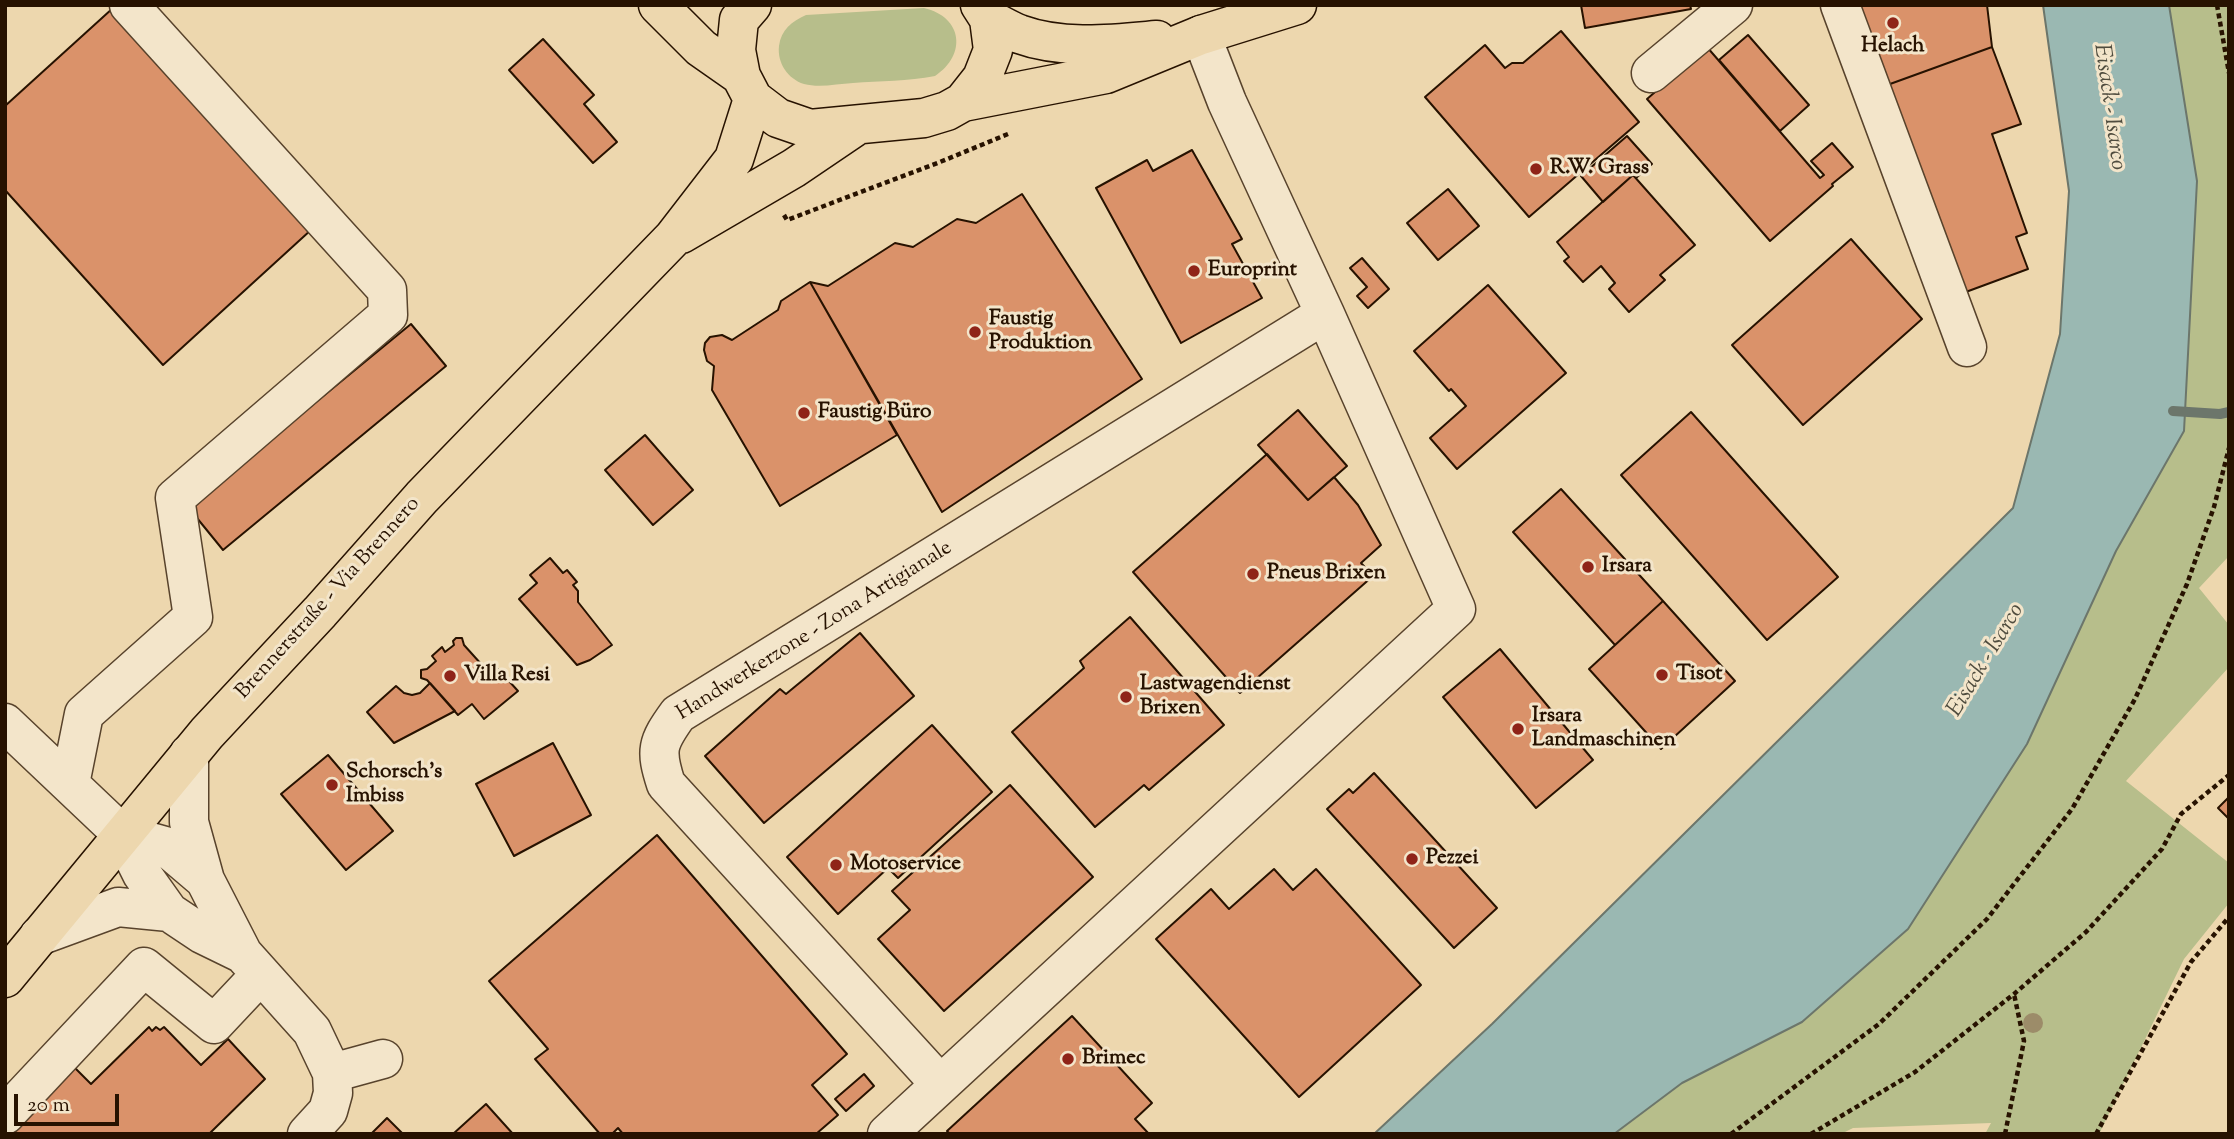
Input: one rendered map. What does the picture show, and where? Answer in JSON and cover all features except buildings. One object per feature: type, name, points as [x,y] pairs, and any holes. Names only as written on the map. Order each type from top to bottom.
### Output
[{"type":"main road","points":[[658,5],[701,48],[747,88]]},
{"type":"main road","name":"Brennerstraße - Via Brennero","points":[[5,978],[189,754],[422,497],[673,239],[734,159],[747,88],[736,50],[739,20],[752,5]]},
{"type":"main road","points":[[963,102],[1106,74],[1201,35],[1297,5]]},
{"type":"main road","points":[[985,12],[1019,34],[1102,46],[1201,35]]},
{"type":"main road","name":"Brennerstraße - Via Brennero","points":[[747,88],[778,118],[810,128],[925,118],[947,111],[963,102],[982,78],[993,50],[985,12]]},
{"type":"main road","name":"Brennerstraße - Via Brennero","points":[[673,239],[794,169],[859,125]]},
{"type":"street","points":[[70,784],[84,715],[193,617],[175,498],[388,315],[387,290],[129,5]]},
{"type":"street","points":[[1651,73],[1733,5]]},
{"type":"street","points":[[1840,5],[1967,347]]},
{"type":"street","points":[[887,1134],[1456,609],[1227,102],[1201,35]]},
{"type":"street","name":"Handwerkerzone - Zona Artigianale","points":[[940,1084],[666,784],[658,760],[663,734],[678,715],[1325,314]]},
{"type":"street","points":[[5,723],[122,834],[142,874],[169,912],[252,964],[312,1031],[332,1073],[333,1093],[328,1111],[307,1134]]},
{"type":"street","points":[[189,754],[189,822],[252,964]]},
{"type":"street","points":[[122,834],[165,846],[220,888]]},
{"type":"street","points":[[39,936],[118,907],[169,912]]},
{"type":"street","points":[[5,1115],[144,967],[214,1024],[252,964]]},
{"type":"street","points":[[332,1073],[383,1059]]},
{"type":"path","points":[[2217,5],[2229,73]]},
{"type":"path","points":[[1731,1134],[1889,1014],[1987,919],[2072,809],[2135,699],[2187,584],[2214,507],[2229,448]]},
{"type":"path","points":[[1811,1134],[1915,1072],[2014,994],[2086,932],[2162,849],[2180,814],[2229,775]]},
{"type":"path","points":[[2096,1134],[2191,962],[2229,917]]},
{"type":"path","points":[[2005,1134],[2024,1041],[2014,994]]},
{"type":"green space","points":[[2169,5],[2229,5],[2229,556],[2199,588],[2229,625],[2229,667],[2126,781],[2229,863],[2229,903],[2184,959],[2099,1134],[1985,1134],[1991,1123],[1853,1128],[1841,1134],[1614,1134],[1682,1083],[1802,1022],[2027,744],[2116,551],[2184,431],[2197,181]]},
{"type":"green space","points":[[924,8],[947,19],[956,38],[952,58],[935,76],[816,86],[798,82],[782,64],[779,46],[782,35],[792,23],[806,15]]},
{"type":"water","name":"Eisack - Isarco","points":[[2043,5],[2169,5],[2197,181],[2184,431],[2116,551],[2027,744],[1908,929],[1802,1022],[1682,1083],[1614,1134],[1374,1134],[1492,1024],[2013,508],[2060,334],[2069,191]]},
{"type":"waterway","points":[[2173,411],[2220,414],[2229,412]]},
{"type":"place","name":"Helach","points":[[1893,23]]},
{"type":"place","name":"R.W. Grass","points":[[1536,169]]},
{"type":"place","name":"Europrint","points":[[1194,271]]},
{"type":"place","name":"Faustig Produktion","points":[[975,332]]},
{"type":"place","name":"Faustig Büro","points":[[804,413]]},
{"type":"place","name":"Irsara","points":[[1588,567]]},
{"type":"place","name":"Pneus Brixen","points":[[1253,574]]},
{"type":"place","name":"Tisot","points":[[1662,675]]},
{"type":"place","name":"Villa Resi","points":[[450,676]]},
{"type":"place","name":"Lastwagendienst Brixen","points":[[1126,697]]},
{"type":"place","name":"Irsara Landmaschinen","points":[[1518,729]]},
{"type":"place","name":"Schorsch's Imbiss","points":[[332,785]]},
{"type":"place","name":"Pezzei","points":[[1412,859]]},
{"type":"place","name":"Motoservice","points":[[836,865]]},
{"type":"place","name":"Brimec","points":[[1068,1059]]}]
